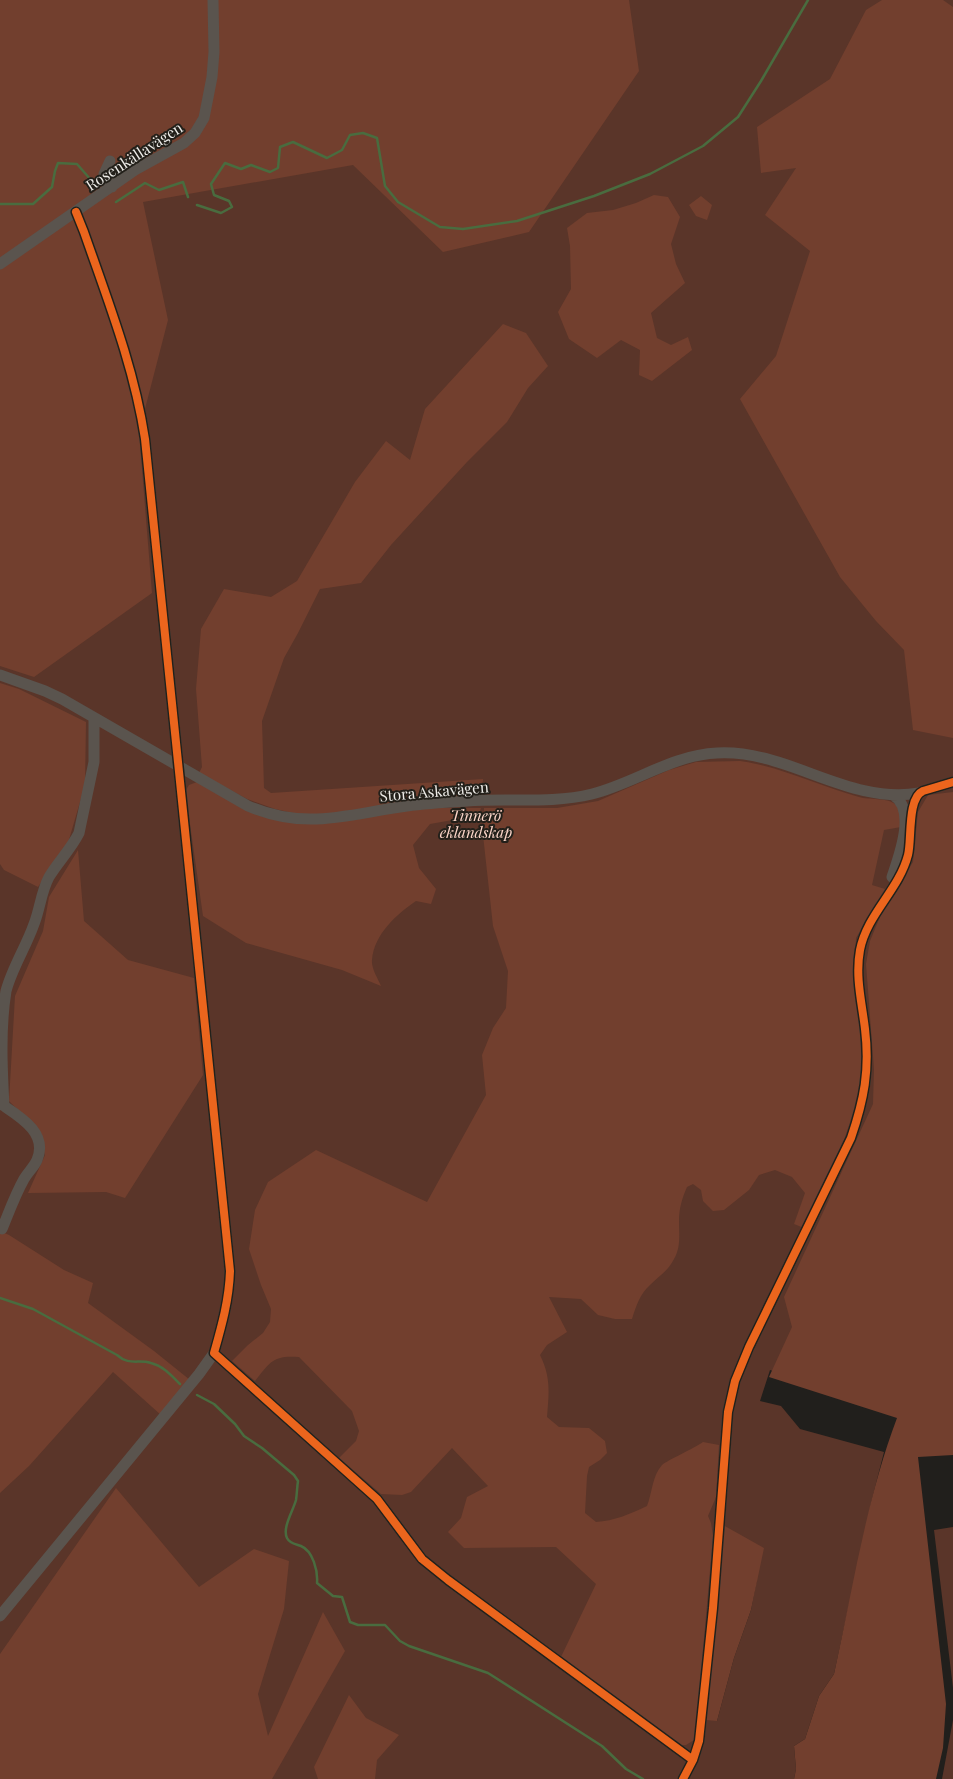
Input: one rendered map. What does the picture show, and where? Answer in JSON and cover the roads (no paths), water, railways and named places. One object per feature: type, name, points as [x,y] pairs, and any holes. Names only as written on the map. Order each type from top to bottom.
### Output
[{"type":"street","name":"Rosenkällavägen","points":[[0,264],[146,163],[191,139],[200,127],[207,108],[212,77],[214,52],[213,0]]},
{"type":"street","points":[[110,161],[104,174],[112,187]]},
{"type":"street","points":[[0,1616],[214,1353],[226,1313],[229,1294],[230,1271],[141,410],[132,372],[76,212]]},
{"type":"street","name":"Stora Askavägen","points":[[0,675],[45,691],[248,806],[281,817],[330,820],[408,806],[450,802],[550,800],[578,797],[608,789],[677,760],[709,753],[727,752],[769,759],[851,788],[893,795],[919,793],[953,782]]},
{"type":"street","points":[[2,1229],[18,1188],[36,1162],[39,1144],[36,1134],[30,1125],[4,1106],[0,1036],[2,1013],[6,991],[34,925],[49,877],[74,843],[79,833],[94,762],[94,718]]},
{"type":"street","points":[[683,1779],[693,1760],[699,1741],[713,1608],[730,1401],[735,1381],[749,1347],[851,1138],[860,1112],[866,1083],[867,1057],[866,1031],[858,982],[858,961],[866,932],[886,896],[898,881],[906,863],[913,807],[919,793]]},
{"type":"street","points":[[886,896],[900,854],[905,818],[902,804],[893,795]]},
{"type":"street","points":[[214,1353],[377,1499],[422,1559],[693,1760]]},
{"type":"waterway","points":[[197,205],[221,213],[232,207],[229,201],[214,195],[211,184],[225,163],[241,169],[251,165],[270,172],[278,168],[280,147],[293,142],[327,158],[342,150],[350,135],[363,133],[377,138],[385,186],[398,202],[440,227],[463,229],[517,221],[594,196],[650,174],[703,146],[738,117],[808,0]]},
{"type":"waterway","points":[[0,204],[33,204],[52,187],[58,163],[77,164],[91,180]]},
{"type":"waterway","points":[[116,202],[145,183],[159,190],[183,182],[188,197]]},
{"type":"waterway","points":[[0,1298],[33,1309],[121,1358],[155,1364],[167,1371],[180,1384]]},
{"type":"waterway","points":[[197,1395],[214,1404],[235,1424],[244,1436],[262,1448],[294,1475],[298,1481],[295,1504],[286,1529],[287,1538],[291,1543],[301,1546],[309,1552],[316,1567],[317,1583],[333,1596],[342,1597],[350,1622],[358,1625],[385,1625],[400,1641],[409,1646],[488,1673],[602,1746],[626,1769],[643,1779]]},
{"type":"park label","name":"Tinnerö eklandskap","points":[[476,824]]}]
